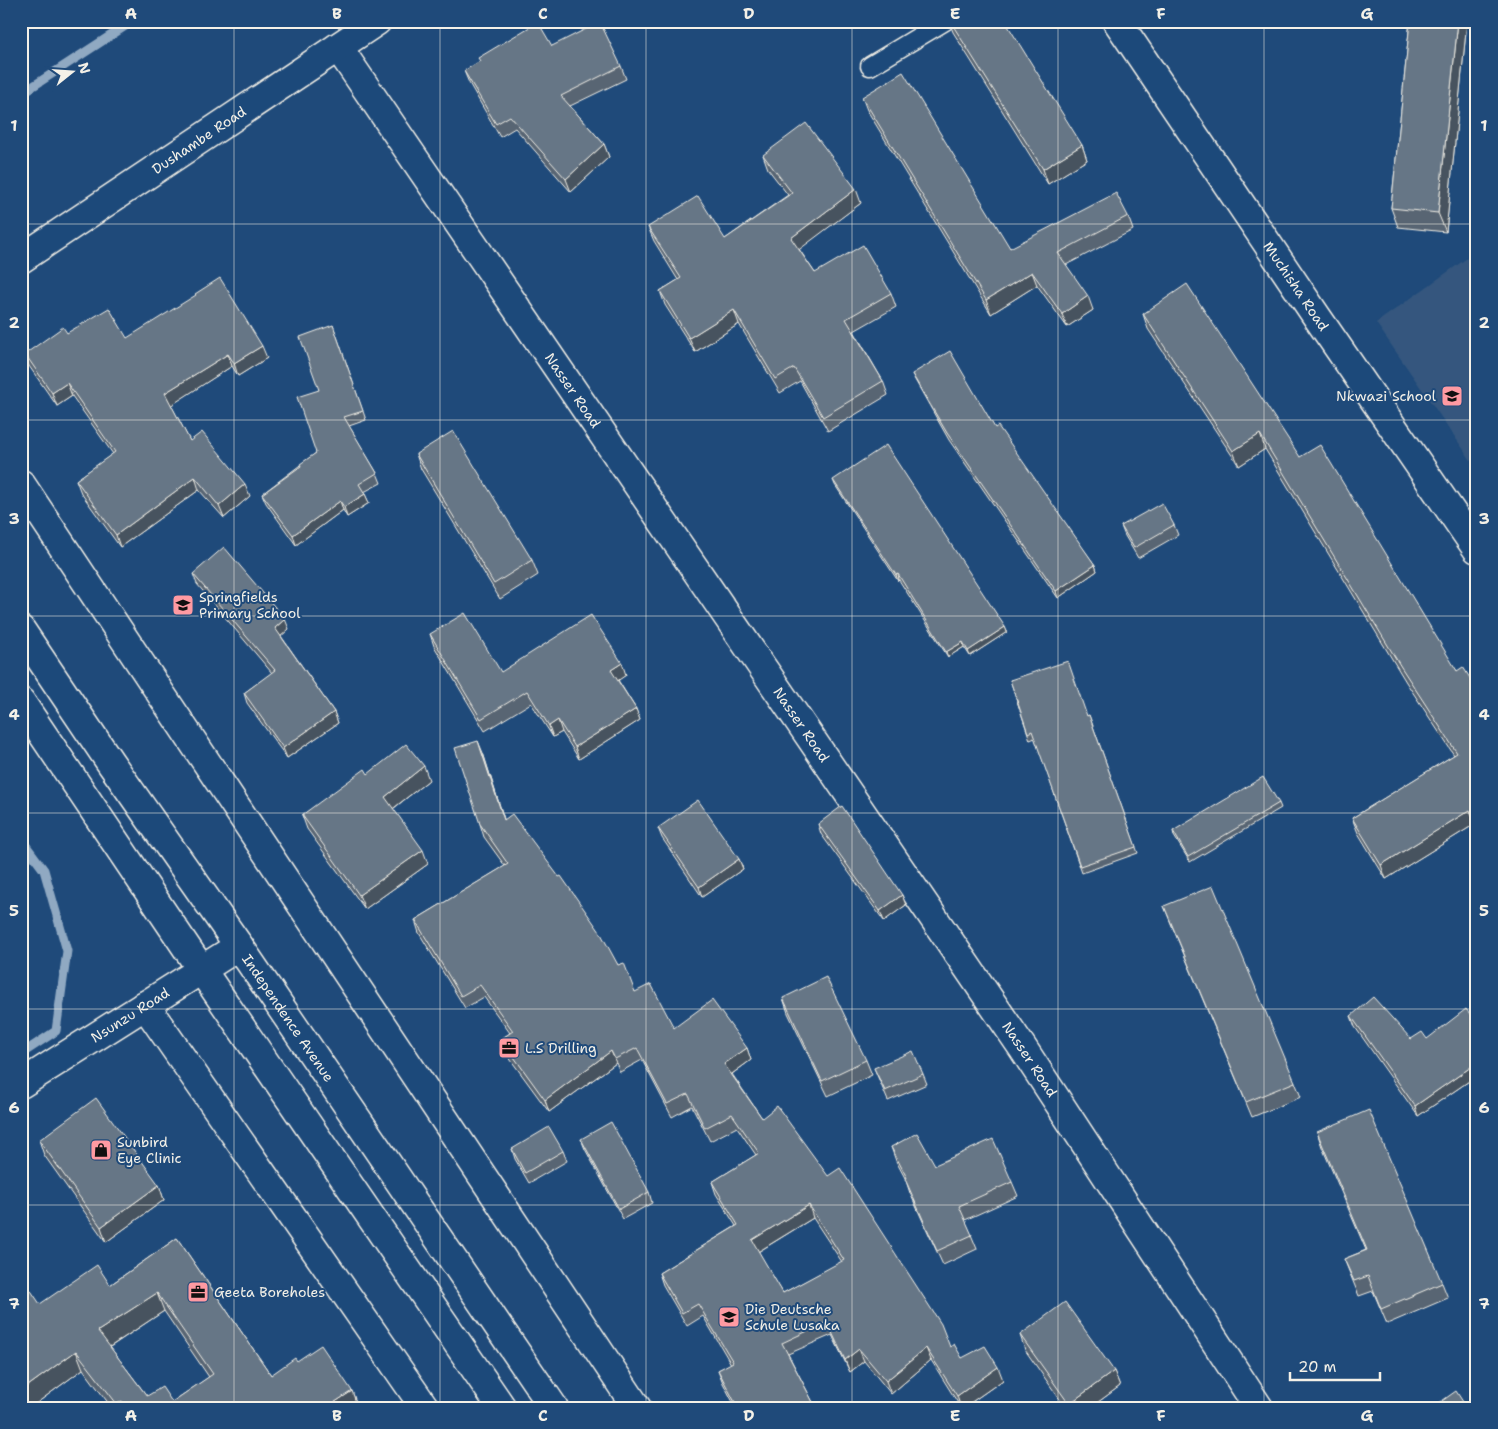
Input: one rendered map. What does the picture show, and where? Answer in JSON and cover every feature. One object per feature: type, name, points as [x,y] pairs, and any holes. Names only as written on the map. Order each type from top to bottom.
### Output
[{"type":"street","name":"Dushambe Road","points":[[21,259],[346,35],[377,21]]},
{"type":"street","name":"Muchisha Road","points":[[1117,21],[1317,317],[1477,549]]},
{"type":"street","name":"Nasser Road","points":[[346,35],[1022,1047],[1259,1408]]},
{"type":"street","points":[[21,484],[636,1408]]},
{"type":"street","name":"Independence Avenue","points":[[21,630],[554,1408]]},
{"type":"street","points":[[21,702],[201,969],[502,1408]]},
{"type":"street","name":"Nsunzu Road","points":[[21,1084],[239,946]]},
{"type":"street","points":[[144,1005],[425,1408]]},
{"type":"lane","points":[[870,66],[945,21]]},
{"type":"shaded area","name":"Nkwazi School","points":[[1477,251],[1477,469],[1376,323]]},
{"type":"building","points":[[950,21],[1005,21],[1082,145],[1043,169]]},
{"type":"building","points":[[1410,21],[1458,21],[1438,213],[1391,208]]},
{"type":"building","points":[[538,22],[552,46],[600,22],[621,66],[561,96],[604,144],[566,179],[510,116],[496,124],[464,71],[480,61],[478,58]]},
{"type":"building","points":[[903,72],[1010,248],[1116,193],[1128,216],[1058,253],[1088,296],[1062,314],[1032,272],[986,300],[862,97]]},
{"type":"building","points":[[806,123],[856,189],[791,238],[815,273],[863,245],[891,293],[846,319],[883,381],[823,417],[794,368],[775,379],[734,310],[689,338],[660,291],[681,278],[648,227],[698,196],[725,239],[792,193],[763,155]]},
{"type":"building","points":[[220,278],[262,346],[234,363],[228,354],[165,393],[190,441],[202,432],[245,484],[219,506],[195,477],[116,535],[76,480],[115,452],[67,383],[52,393],[25,354],[63,327],[67,333],[109,308],[127,338]]},
{"type":"building","points":[[1187,284],[1300,457],[1320,445],[1457,671],[1463,667],[1477,689],[1477,824],[1470,810],[1381,865],[1352,818],[1457,753],[1401,667],[1260,434],[1233,451],[1143,314]]},
{"type":"building","points":[[333,325],[363,411],[344,417],[377,473],[359,484],[365,494],[344,507],[340,501],[293,535],[262,494],[316,453],[297,397],[319,390],[300,337]]},
{"type":"building","points":[[950,351],[995,428],[998,426],[1095,565],[1056,591],[947,433],[912,374]]},
{"type":"building","points":[[453,431],[532,560],[494,584],[416,454]]},
{"type":"building","points":[[886,445],[1005,627],[968,651],[963,642],[946,652],[898,574],[896,575],[833,480]]},
{"type":"building","points":[[1162,503],[1174,525],[1134,548],[1121,526]]},
{"type":"building","points":[[224,547],[285,619],[275,628],[334,712],[283,748],[244,693],[275,670],[193,574]]},
{"type":"building","points":[[465,613],[501,672],[591,615],[622,663],[611,670],[636,709],[575,747],[558,720],[549,726],[527,691],[481,719],[430,634]]},
{"type":"building","points":[[1068,661],[1136,847],[1080,866],[1032,731],[1028,733],[1010,680]]},
{"type":"building","points":[[478,741],[504,820],[512,814],[559,877],[561,876],[600,932],[618,965],[624,963],[635,992],[651,984],[674,1028],[712,1000],[747,1048],[724,1064],[762,1118],[777,1106],[828,1176],[840,1168],[941,1324],[950,1347],[954,1344],[962,1358],[985,1346],[998,1367],[957,1396],[926,1348],[886,1381],[859,1349],[845,1360],[827,1322],[782,1343],[816,1408],[738,1408],[718,1370],[733,1362],[698,1304],[682,1313],[659,1273],[738,1225],[712,1182],[759,1153],[732,1114],[705,1128],[688,1094],[667,1104],[637,1048],[615,1059],[611,1051],[545,1100],[501,1039],[513,1031],[480,985],[461,996],[415,920],[508,864],[480,824],[455,748]],"holes":[[[809,1205],[844,1260],[783,1293],[752,1240]]]},
{"type":"building","points":[[406,744],[424,766],[385,797],[423,850],[359,895],[302,815],[365,769],[368,774]]},
{"type":"building","points":[[1263,777],[1279,803],[1188,857],[1173,831]]},
{"type":"building","points":[[698,800],[739,859],[699,887],[658,828]]},
{"type":"building","points":[[842,806],[902,895],[880,911],[818,824]]},
{"type":"building","points":[[1213,886],[1295,1082],[1246,1102],[1164,906]]},
{"type":"building","points":[[826,977],[866,1060],[822,1081],[783,998]]},
{"type":"building","points":[[1373,997],[1411,1039],[1422,1032],[1427,1039],[1466,1009],[1477,1023],[1477,1075],[1471,1067],[1415,1106],[1351,1016]]},
{"type":"building","points":[[913,1051],[923,1074],[885,1091],[874,1068]]},
{"type":"building","points":[[96,1098],[159,1185],[101,1227],[39,1140]]},
{"type":"building","points":[[1369,1110],[1442,1283],[1381,1309],[1368,1276],[1354,1281],[1344,1259],[1367,1250],[1317,1132]]},
{"type":"building","points":[[611,1122],[649,1192],[619,1209],[581,1139]]},
{"type":"building","points":[[549,1127],[563,1151],[525,1173],[512,1149]]},
{"type":"building","points":[[917,1133],[935,1165],[993,1139],[1012,1182],[959,1206],[972,1235],[937,1251],[905,1179],[907,1178],[891,1147]]},
{"type":"building","points":[[177,1238],[271,1375],[295,1358],[297,1361],[321,1345],[352,1391],[326,1408],[127,1408],[122,1401],[117,1404],[76,1351],[21,1391],[21,1276],[40,1304],[97,1265],[110,1285]],"holes":[[[157,1293],[213,1374],[172,1402],[162,1387],[147,1396],[98,1331]]]},
{"type":"building","points":[[1065,1302],[1114,1371],[1069,1404],[1020,1335]]},
{"type":"building","points":[[1456,1391],[1467,1408],[1432,1408]]},
{"type":"waterway","points":[[21,94],[133,21]]},
{"type":"waterway","points":[[21,839],[44,870],[67,951],[56,1031],[21,1054]]},
{"type":"place","name":"Nkwazi School","points":[[1452,396]]},
{"type":"place","name":"Springfields Primary School","points":[[183,605]]},
{"type":"place","name":"L.S Drilling","points":[[509,1048]]},
{"type":"place","name":"Sunbird Eye Clinic","points":[[101,1150]]},
{"type":"place","name":"Geeta Boreholes","points":[[198,1292]]},
{"type":"place","name":"Die Deutsche Schule Lusaka","points":[[729,1317]]}]
